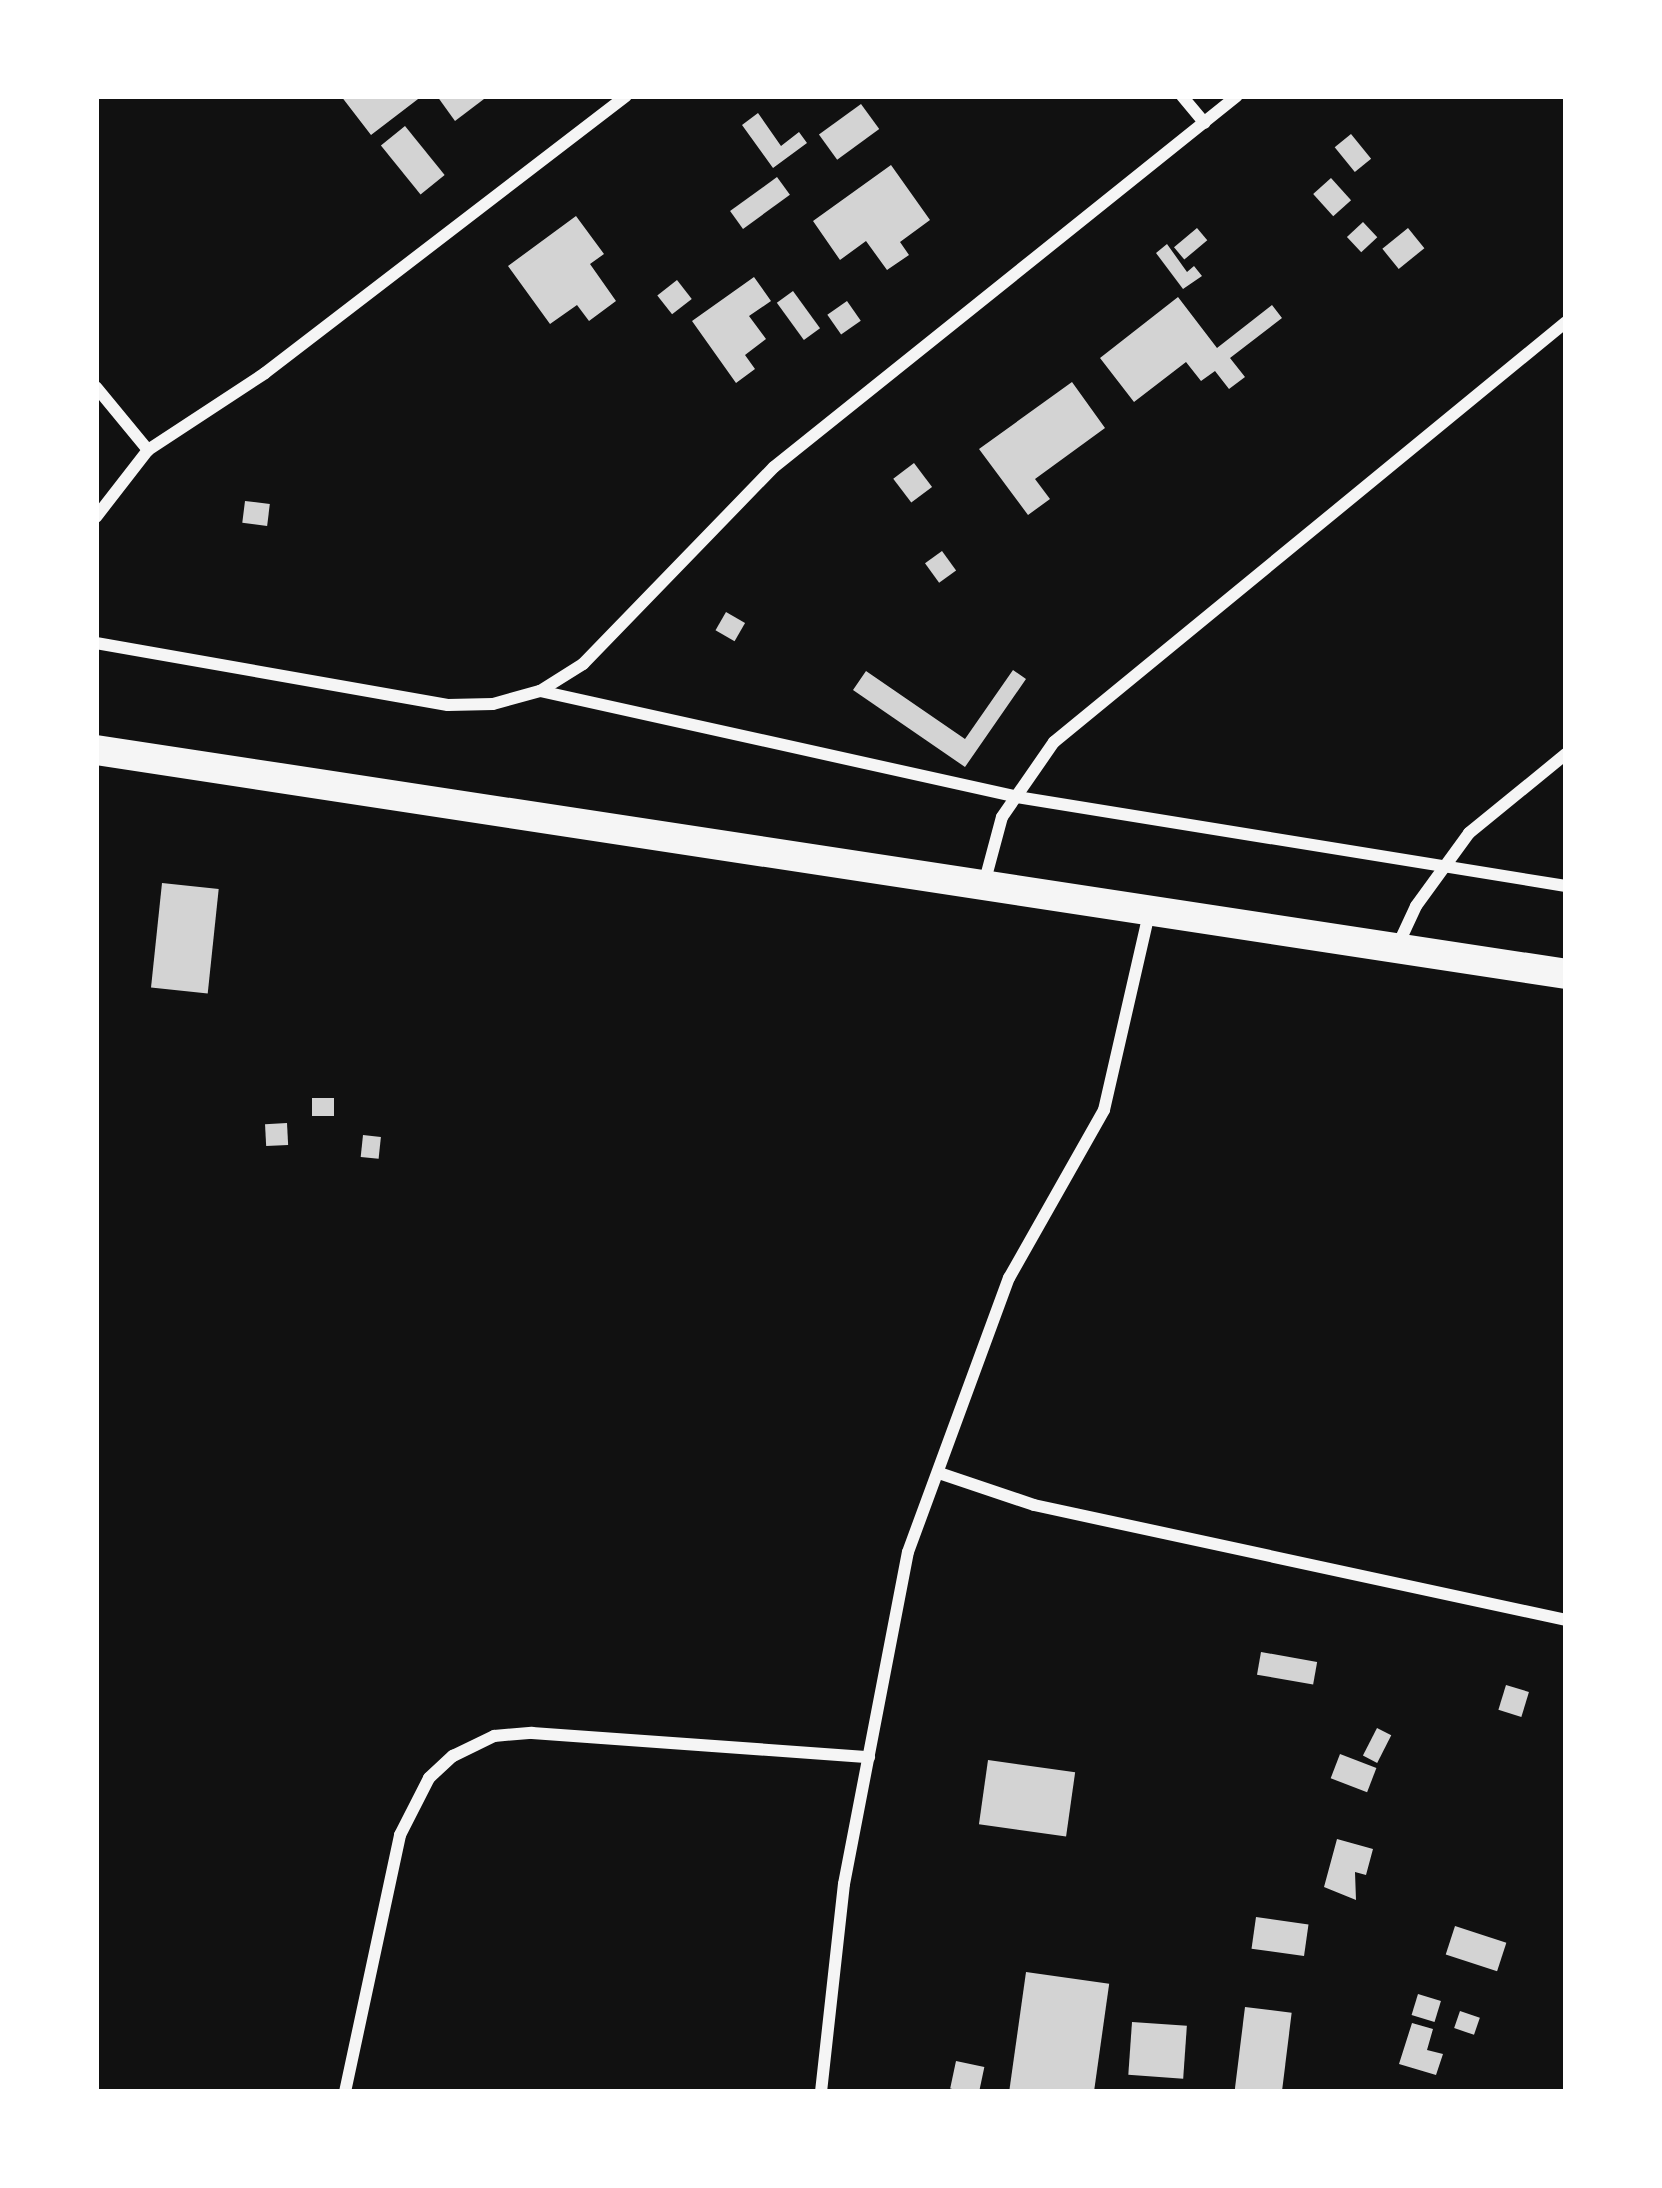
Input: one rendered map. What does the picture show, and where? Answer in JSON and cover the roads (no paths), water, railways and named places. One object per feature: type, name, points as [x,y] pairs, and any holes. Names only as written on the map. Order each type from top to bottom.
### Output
[{"type":"highway","points":[[96,750],[1566,974]]},
{"type":"street","points":[[96,517],[148,450],[265,373],[626,96]]},
{"type":"street","points":[[1182,96],[1205,123]]},
{"type":"street","points":[[96,643],[448,705],[493,704],[540,691],[584,664],[774,467],[1237,96]]},
{"type":"street","points":[[984,885],[1002,817],[1054,742],[1566,322]]},
{"type":"street","points":[[96,387],[148,450]]},
{"type":"street","points":[[540,691],[1016,796],[1566,886]]},
{"type":"street","points":[[1396,948],[1441,866],[1468,833],[1566,754]]},
{"type":"street","points":[[821,2092],[844,1884],[908,1552],[980,1344],[1009,1278],[1104,1110],[1149,911]]},
{"type":"street","points":[[939,1473],[1034,1505],[1566,1620]]},
{"type":"street","points":[[346,2092],[400,1835],[429,1778],[453,1756],[494,1736],[532,1733],[868,1757]]}]
